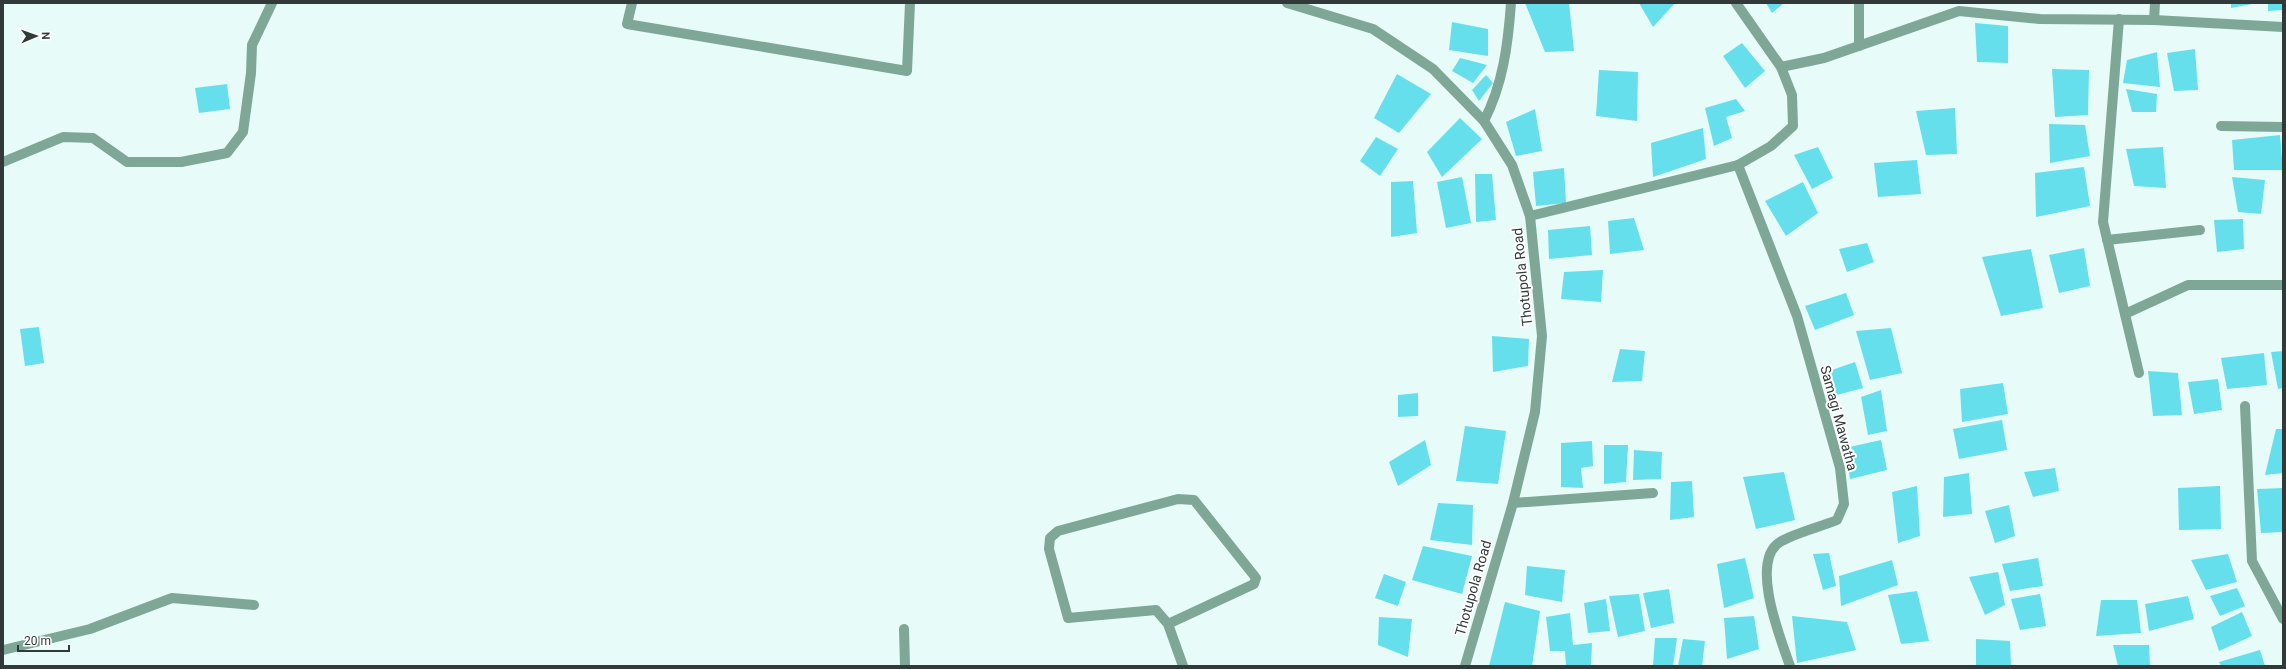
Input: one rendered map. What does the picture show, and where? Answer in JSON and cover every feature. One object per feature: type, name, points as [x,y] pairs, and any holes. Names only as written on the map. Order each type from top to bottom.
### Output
[{"type":"street","points":[[3,162],[63,137],[93,138],[127,162],[180,162],[227,153],[243,132],[251,73],[252,45],[272,3]]},
{"type":"street","points":[[632,3],[627,24],[907,71],[910,3]]},
{"type":"street","name":"Thotupola Road","points":[[1287,3],[1372,29],[1433,70],[1484,121],[1512,165],[1530,216],[1542,336],[1535,412],[1513,503],[1466,666]]},
{"type":"street","points":[[1484,121],[1496,98],[1508,44],[1511,3]]},
{"type":"street","points":[[1530,216],[1738,165],[1771,146],[1793,126],[1792,95],[1781,68],[1736,3]]},
{"type":"street","points":[[1859,3],[1859,46]]},
{"type":"street","points":[[2154,20],[2155,3]]},
{"type":"street","points":[[1781,68],[1824,58],[1959,11],[2040,19],[2154,20],[2283,26]]},
{"type":"street","points":[[2119,19],[2103,222],[2139,373]]},
{"type":"street","points":[[2221,126],[2283,127]]},
{"type":"street","name":"Samagi Mawatha","points":[[1738,165],[1797,316],[1840,468],[1844,504],[1837,520],[1779,542],[1766,562],[1770,604],[1790,666]]},
{"type":"street","points":[[2107,240],[2200,230]]},
{"type":"street","points":[[2125,314],[2188,285],[2283,286]]},
{"type":"street","points":[[2244,406],[2252,561],[2283,619]]},
{"type":"street","points":[[1513,503],[1654,493]]},
{"type":"street","points":[[1168,624],[1254,584],[1256,578],[1194,500],[1178,499],[1058,531],[1050,538],[1049,549],[1068,618],[1156,610],[1168,624],[1183,666]]},
{"type":"street","points":[[3,650],[90,629],[172,598],[254,605]]},
{"type":"street","points":[[904,629],[905,666]]},
{"type":"building","points":[[1525,3],[1569,3],[1574,51],[1545,52]]},
{"type":"building","points":[[1639,3],[1675,3],[1653,27]]},
{"type":"building","points":[[1766,3],[1784,3],[1772,13]]},
{"type":"building","points":[[2231,3],[2252,3],[2252,4],[2231,8]]},
{"type":"building","points":[[2268,3],[2283,3],[2283,10],[2268,11]]},
{"type":"building","points":[[1452,22],[1488,29],[1488,56],[1449,50]]},
{"type":"building","points":[[1975,23],[2008,26],[2008,63],[1977,62]]},
{"type":"building","points":[[1742,43],[1765,71],[1745,88],[1723,56]]},
{"type":"building","points":[[2195,49],[2198,90],[2174,91],[2167,53]]},
{"type":"building","points":[[2157,52],[2160,87],[2123,83],[2127,60]]},
{"type":"building","points":[[1460,58],[1487,65],[1473,83],[1452,71]]},
{"type":"building","points":[[2052,69],[2089,70],[2088,115],[2055,117]]},
{"type":"building","points":[[1599,70],[1638,72],[1637,121],[1596,116]]},
{"type":"building","points":[[1397,74],[1431,94],[1399,133],[1374,118]]},
{"type":"building","points":[[1486,75],[1493,83],[1479,101],[1472,90]]},
{"type":"building","points":[[227,84],[230,109],[199,113],[195,88]]},
{"type":"building","points":[[2126,89],[2157,94],[2156,112],[2132,112]]},
{"type":"building","points":[[1736,99],[1745,111],[1726,117],[1732,138],[1714,146],[1705,108]]},
{"type":"building","points":[[1955,108],[1957,154],[1926,155],[1916,111]]},
{"type":"building","points":[[1535,109],[1542,151],[1516,156],[1506,122]]},
{"type":"building","points":[[1460,118],[1482,139],[1442,177],[1427,152]]},
{"type":"building","points":[[2049,124],[2085,125],[2090,156],[2050,163]]},
{"type":"building","points":[[1703,128],[1706,159],[1653,177],[1651,143]]},
{"type":"building","points":[[2280,135],[2283,170],[2234,170],[2232,140]]},
{"type":"building","points":[[1376,137],[1398,149],[1380,176],[1360,161]]},
{"type":"building","points":[[1818,147],[1833,178],[1812,189],[1794,155]]},
{"type":"building","points":[[2163,147],[2166,188],[2134,186],[2126,149]]},
{"type":"building","points":[[1917,160],[1921,194],[1878,197],[1874,163]]},
{"type":"building","points":[[2084,167],[2090,206],[2036,217],[2035,173]]},
{"type":"building","points":[[1564,168],[1566,203],[1536,206],[1533,172]]},
{"type":"building","points":[[1475,174],[1492,174],[1496,220],[1476,222]]},
{"type":"building","points":[[1462,177],[1471,223],[1446,228],[1437,182]]},
{"type":"building","points":[[2232,177],[2265,180],[2261,214],[2238,212]]},
{"type":"building","points":[[1413,181],[1417,233],[1391,237],[1391,182]]},
{"type":"building","points":[[1803,182],[1818,213],[1786,236],[1765,201]]},
{"type":"building","points":[[1634,218],[1644,250],[1610,254],[1608,221]]},
{"type":"building","points":[[2243,219],[2244,249],[2217,252],[2214,220]]},
{"type":"building","points":[[1590,226],[1592,255],[1549,259],[1548,230]]},
{"type":"building","points":[[1867,243],[1874,262],[1847,272],[1839,249]]},
{"type":"building","points":[[2084,248],[2090,286],[2059,293],[2049,255]]},
{"type":"building","points":[[2031,249],[2043,308],[2001,316],[1982,257]]},
{"type":"building","points":[[1603,270],[1601,302],[1561,299],[1564,272]]},
{"type":"building","points":[[1846,293],[1854,315],[1815,330],[1805,306]]},
{"type":"building","points":[[39,327],[44,363],[25,366],[20,329]]},
{"type":"building","points":[[1891,328],[1902,373],[1870,380],[1856,331]]},
{"type":"building","points":[[1492,336],[1529,339],[1528,366],[1493,372]]},
{"type":"building","points":[[1620,349],[1645,351],[1642,381],[1612,382]]},
{"type":"building","points":[[2283,351],[2283,388],[2278,389],[2271,352]]},
{"type":"building","points":[[2264,353],[2267,385],[2227,389],[2221,358]]},
{"type":"building","points":[[1855,362],[1863,388],[1833,396],[1826,372]]},
{"type":"building","points":[[2148,371],[2178,373],[2182,415],[2153,416]]},
{"type":"building","points":[[2218,379],[2222,410],[2194,414],[2188,382]]},
{"type":"building","points":[[2003,383],[2008,414],[1962,422],[1960,389]]},
{"type":"building","points":[[1881,390],[1887,431],[1868,435],[1861,397]]},
{"type":"building","points":[[1418,393],[1418,416],[1398,417],[1398,395]]},
{"type":"building","points":[[2002,420],[2007,450],[1959,459],[1953,429]]},
{"type":"building","points":[[1465,426],[1506,431],[1498,484],[1456,481]]},
{"type":"building","points":[[2276,429],[2283,429],[2283,473],[2265,475]]},
{"type":"building","points":[[1425,440],[1431,465],[1398,486],[1389,462]]},
{"type":"building","points":[[1881,440],[1887,470],[1850,479],[1845,448]]},
{"type":"building","points":[[1592,441],[1593,466],[1581,468],[1583,488],[1561,487],[1561,443]]},
{"type":"building","points":[[1604,445],[1628,445],[1626,482],[1604,484]]},
{"type":"building","points":[[1634,450],[1662,452],[1661,479],[1633,480]]},
{"type":"building","points":[[2055,468],[2059,491],[2033,497],[2024,472]]},
{"type":"building","points":[[1784,472],[1795,520],[1756,529],[1743,477]]},
{"type":"building","points":[[1969,473],[1972,514],[1943,517],[1944,477]]},
{"type":"building","points":[[1692,481],[1694,517],[1670,520],[1671,482]]},
{"type":"building","points":[[1917,486],[1920,536],[1898,543],[1892,492]]},
{"type":"building","points":[[2220,486],[2221,529],[2179,530],[2178,488]]},
{"type":"building","points":[[2283,488],[2283,532],[2261,533],[2257,489]]},
{"type":"building","points":[[1438,503],[1473,505],[1472,545],[1430,540]]},
{"type":"building","points":[[2009,505],[2015,536],[1995,543],[1985,511]]},
{"type":"building","points":[[1423,546],[1472,556],[1462,594],[1412,580]]},
{"type":"building","points":[[1829,553],[1836,586],[1823,590],[1813,554]]},
{"type":"building","points":[[2228,554],[2237,582],[2206,590],[2191,560]]},
{"type":"building","points":[[1745,558],[1754,598],[1724,608],[1717,564]]},
{"type":"building","points":[[2038,558],[2043,586],[2010,591],[2002,564]]},
{"type":"building","points":[[1892,560],[1898,585],[1841,606],[1839,576]]},
{"type":"building","points":[[1527,566],[1565,570],[1562,602],[1525,595]]},
{"type":"building","points":[[1998,572],[2005,605],[1985,615],[1969,577]]},
{"type":"building","points":[[1384,574],[1406,582],[1398,606],[1375,598]]},
{"type":"building","points":[[2237,588],[2245,606],[2220,616],[2210,596]]},
{"type":"building","points":[[1669,589],[1674,623],[1651,628],[1643,593]]},
{"type":"building","points":[[1917,591],[1929,641],[1901,644],[1888,595]]},
{"type":"building","points":[[1639,594],[1645,631],[1618,637],[1609,596]]},
{"type":"building","points":[[2040,594],[2046,626],[2020,630],[2011,599]]},
{"type":"building","points":[[2188,596],[2194,619],[2149,631],[2145,604]]},
{"type":"building","points":[[1606,599],[1610,631],[1588,633],[1584,603]]},
{"type":"building","points":[[2101,600],[2137,600],[2141,633],[2096,636]]},
{"type":"building","points":[[1505,602],[1540,611],[1532,666],[1489,666]]},
{"type":"building","points":[[2242,612],[2252,636],[2219,651],[2211,627]]},
{"type":"building","points":[[1570,613],[1573,645],[1592,643],[1591,666],[1566,666],[1565,651],[1550,651],[1546,617]]},
{"type":"building","points":[[1754,616],[1759,649],[1727,659],[1724,618]]},
{"type":"building","points":[[1792,616],[1847,622],[1856,650],[1797,663]]},
{"type":"building","points":[[1379,617],[1412,619],[1408,657],[1378,645]]},
{"type":"building","points":[[1655,638],[1677,638],[1673,666],[1653,666]]},
{"type":"building","points":[[1683,639],[1705,641],[1702,666],[1678,666]]},
{"type":"building","points":[[1976,639],[2010,641],[2011,666],[1976,666]]},
{"type":"building","points":[[2113,645],[2149,645],[2150,666],[2118,666]]},
{"type":"building","points":[[2260,650],[2265,666],[2221,666],[2219,662]]}]
